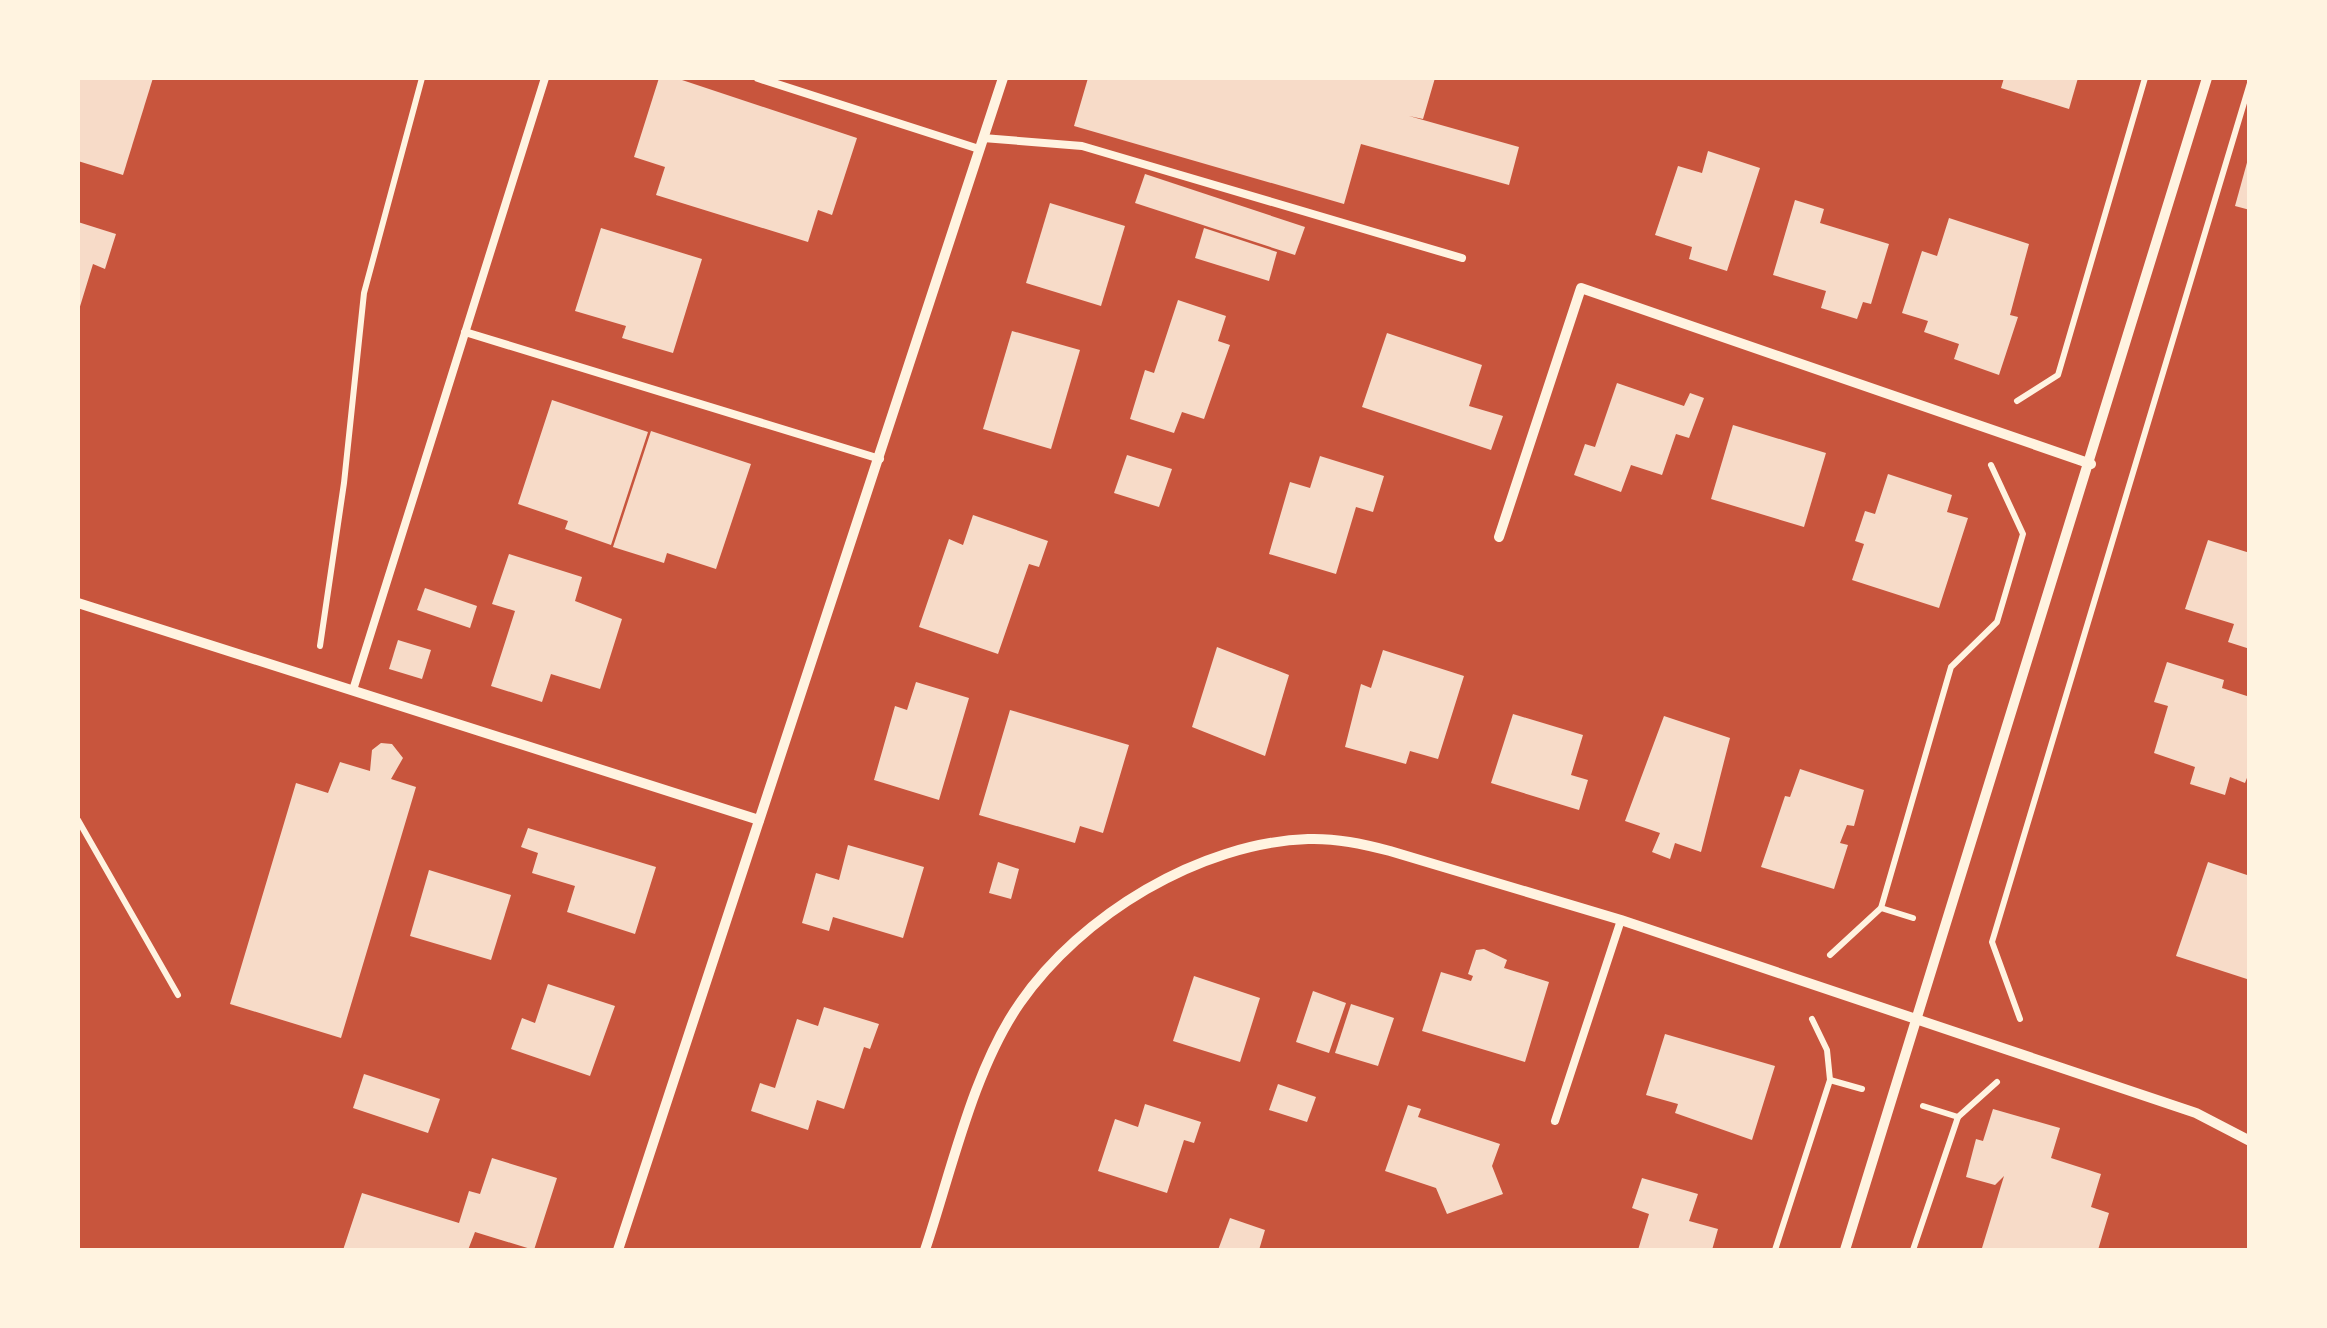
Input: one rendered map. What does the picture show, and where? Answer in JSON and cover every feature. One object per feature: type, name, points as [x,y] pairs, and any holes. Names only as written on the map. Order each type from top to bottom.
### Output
[{"type":"street","points":[[618,1250],[1003,78]]},
{"type":"street","points":[[1845,1250],[2091,464],[2207,78]]},
{"type":"street","points":[[1499,536],[1581,288],[2091,464]]},
{"type":"street","points":[[78,604],[759,820]]},
{"type":"street","points":[[925,1250],[988,1066],[1020,1004],[1052,964],[1130,901],[1184,870],[1275,842],[1352,841],[1620,920],[2196,1113],[2250,1141]]},
{"type":"lane","points":[[354,690],[545,78]]},
{"type":"lane","points":[[758,78],[981,144],[1082,146],[1462,258]]},
{"type":"lane","points":[[465,332],[880,459]]},
{"type":"lane","points":[[1555,1121],[1620,920]]},
{"type":"path","points":[[316,679],[344,482],[364,293],[422,78]]},
{"type":"path","points":[[2007,406],[2058,375],[2145,78]]},
{"type":"path","points":[[2021,1017],[1992,942],[2250,83]]},
{"type":"path","points":[[1831,951],[1881,908],[1951,667],[1997,622],[2023,534],[1990,461]]},
{"type":"path","points":[[78,820],[178,995]]},
{"type":"path","points":[[1775,1250],[1830,1080],[1828,1050],[1811,1017]]},
{"type":"path","points":[[1912,1250],[1958,1117],[1997,1082]]},
{"type":"building","points":[[78,78],[153,78],[123,175],[78,161]]},
{"type":"building","points":[[659,78],[676,78],[857,138],[832,215],[818,210],[808,242],[656,195],[665,167],[634,157]]},
{"type":"building","points":[[1088,78],[1435,78],[1423,119],[1409,116],[1519,147],[1509,185],[1361,144],[1344,204],[1074,126]]},
{"type":"building","points":[[2004,78],[2078,78],[2069,109],[2001,88]]},
{"type":"building","points":[[1708,151],[1760,168],[1727,271],[1689,259],[1692,247],[1655,235],[1678,166],[1702,173]]},
{"type":"building","points":[[2250,160],[2250,210],[2235,206]]},
{"type":"building","points":[[1145,174],[1305,227],[1295,255],[1135,203]]},
{"type":"building","points":[[1795,200],[1824,209],[1820,223],[1889,244],[1871,304],[1863,302],[1857,319],[1821,308],[1826,291],[1773,275]]},
{"type":"building","points":[[1050,203],[1125,226],[1101,306],[1026,283]]},
{"type":"building","points":[[1949,218],[2029,244],[2010,315],[2018,317],[1999,375],[1954,359],[1959,344],[1924,332],[1928,321],[1902,313],[1922,251],[1937,256]]},
{"type":"building","points":[[78,222],[116,234],[105,269],[93,264],[78,313]]},
{"type":"building","points":[[601,228],[702,259],[673,353],[622,338],[626,326],[575,311]]},
{"type":"building","points":[[1204,228],[1277,252],[1269,281],[1195,258]]},
{"type":"building","points":[[1178,300],[1226,316],[1218,341],[1230,345],[1204,419],[1182,412],[1174,433],[1130,419],[1145,370],[1154,373]]},
{"type":"building","points":[[1012,331],[1080,350],[1051,449],[983,429]]},
{"type":"building","points":[[1387,333],[1482,365],[1469,406],[1503,416],[1491,450],[1362,407]]},
{"type":"building","points":[[1617,383],[1684,406],[1690,393],[1704,398],[1689,438],[1676,434],[1662,475],[1631,465],[1621,492],[1574,475],[1585,444],[1595,447]]},
{"type":"building","points":[[552,400],[648,432],[611,545],[565,529],[568,521],[518,504]]},
{"type":"building","points":[[1733,425],[1826,453],[1804,527],[1711,499]]},
{"type":"building","points":[[651,431],[751,464],[716,569],[667,553],[664,563],[613,547]]},
{"type":"building","points":[[1127,455],[1172,469],[1159,507],[1114,493]]},
{"type":"building","points":[[1320,456],[1384,476],[1373,512],[1356,507],[1336,574],[1269,554],[1290,482],[1310,488]]},
{"type":"building","points":[[1888,474],[1952,495],[1947,512],[1968,518],[1939,608],[1852,580],[1864,544],[1855,541],[1865,511],[1875,514]]},
{"type":"building","points":[[973,515],[1048,541],[1039,567],[1029,564],[998,654],[919,627],[949,539],[963,545]]},
{"type":"building","points":[[2208,540],[2250,553],[2250,649],[2228,642],[2234,624],[2185,609]]},
{"type":"building","points":[[509,554],[582,577],[575,601],[622,619],[600,689],[551,674],[542,702],[491,686],[515,611],[492,604]]},
{"type":"building","points":[[425,588],[477,606],[470,628],[417,610]]},
{"type":"building","points":[[398,640],[431,650],[422,679],[389,669]]},
{"type":"building","points":[[1217,647],[1289,675],[1265,756],[1192,727]]},
{"type":"building","points":[[1383,650],[1464,676],[1438,759],[1410,751],[1406,764],[1345,747],[1361,684],[1371,688]]},
{"type":"building","points":[[2167,662],[2224,680],[2222,688],[2250,697],[2250,770],[2245,783],[2230,777],[2225,795],[2190,784],[2195,767],[2154,753],[2168,706],[2154,702]]},
{"type":"building","points":[[916,682],[969,698],[939,800],[874,780],[895,706],[907,710]]},
{"type":"building","points":[[1010,710],[1129,745],[1103,833],[1080,826],[1075,843],[979,815]]},
{"type":"building","points":[[1513,714],[1583,735],[1571,775],[1588,780],[1579,810],[1491,783]]},
{"type":"building","points":[[1664,716],[1730,738],[1701,852],[1675,843],[1670,859],[1652,852],[1660,833],[1625,821]]},
{"type":"building","points":[[381,743],[392,744],[403,758],[391,779],[416,787],[341,1038],[230,1004],[296,783],[328,793],[340,762],[370,771],[372,750]]},
{"type":"building","points":[[1800,769],[1864,790],[1854,826],[1847,825],[1840,843],[1848,845],[1834,889],[1761,867],[1785,796],[1790,797]]},
{"type":"building","points":[[528,828],[656,867],[635,934],[567,912],[575,886],[532,873],[538,853],[521,847]]},
{"type":"building","points":[[848,845],[924,867],[903,938],[833,917],[829,931],[802,923],[816,873],[839,880]]},
{"type":"building","points":[[998,862],[1019,869],[1011,899],[989,893]]},
{"type":"building","points":[[2208,862],[2250,876],[2250,980],[2176,956]]},
{"type":"building","points":[[429,870],[511,895],[491,960],[410,936]]},
{"type":"building","points":[[1484,949],[1507,960],[1504,968],[1549,982],[1525,1062],[1422,1031],[1441,972],[1471,981],[1473,976],[1468,974],[1476,950]]},
{"type":"building","points":[[1194,976],[1260,998],[1240,1062],[1173,1041]]},
{"type":"building","points":[[548,984],[615,1006],[590,1076],[511,1049],[522,1018],[535,1023]]},
{"type":"building","points":[[1313,991],[1346,1003],[1329,1053],[1296,1042]]},
{"type":"building","points":[[1351,1004],[1394,1018],[1378,1066],[1335,1053]]},
{"type":"building","points":[[824,1007],[879,1024],[870,1049],[864,1047],[844,1109],[817,1100],[808,1130],[751,1111],[760,1083],[775,1088],[797,1019],[818,1026]]},
{"type":"building","points":[[1665,1034],[1775,1066],[1752,1140],[1675,1113],[1678,1104],[1646,1095]]},
{"type":"building","points":[[364,1074],[440,1099],[428,1133],[353,1108]]},
{"type":"building","points":[[1278,1084],[1316,1097],[1307,1122],[1269,1110]]},
{"type":"building","points":[[1145,1104],[1201,1122],[1194,1143],[1184,1140],[1167,1193],[1098,1171],[1115,1119],[1138,1127]]},
{"type":"building","points":[[1408,1105],[1421,1109],[1418,1117],[1500,1144],[1492,1166],[1503,1194],[1447,1214],[1436,1188],[1385,1171]]},
{"type":"building","points":[[1993,1109],[2060,1128],[2051,1158],[2101,1174],[2091,1207],[2109,1213],[2098,1250],[1982,1248],[2004,1176],[1995,1185],[1966,1177],[1976,1139],[1983,1141]]},
{"type":"building","points":[[492,1158],[557,1178],[534,1250],[475,1232],[468,1250],[343,1250],[362,1193],[459,1223],[469,1191],[480,1194]]},
{"type":"building","points":[[1642,1178],[1698,1194],[1689,1221],[1718,1229],[1712,1250],[1638,1250],[1649,1214],[1632,1208]]},
{"type":"building","points":[[1230,1218],[1265,1230],[1259,1250],[1218,1250]]}]
